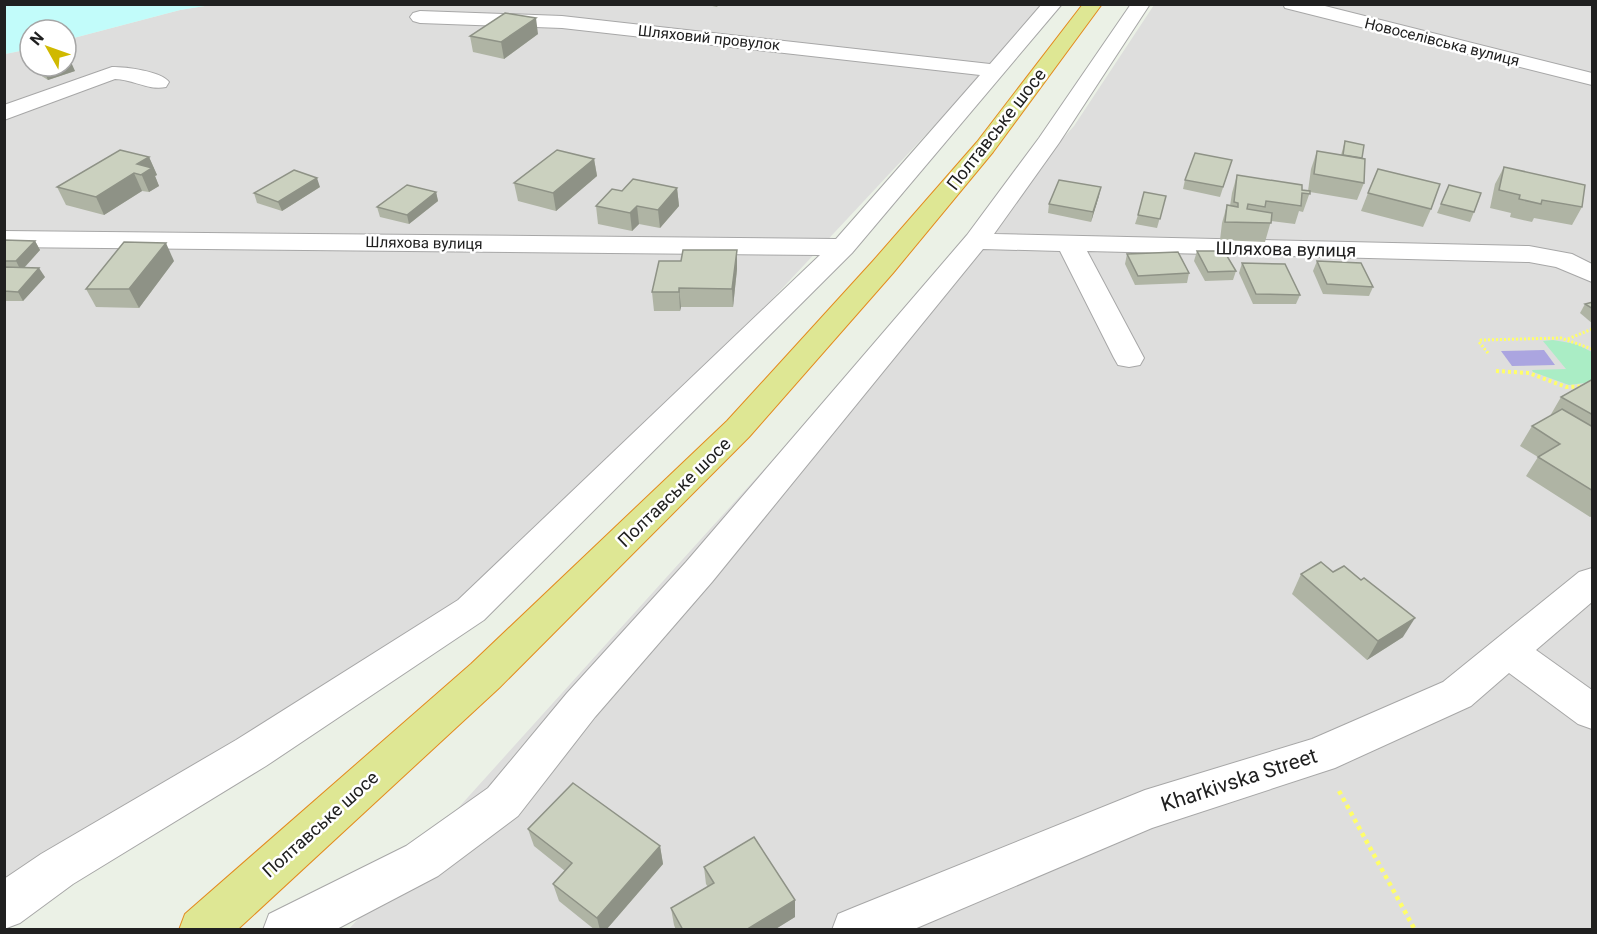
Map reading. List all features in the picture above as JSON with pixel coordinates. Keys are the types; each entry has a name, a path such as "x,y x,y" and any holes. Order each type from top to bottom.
{"highway":[{"name":"Полтавське шосе","path":"202,930 485,676 738,429 883,267 977,156 1093,4"}],"street":[{"path":"4,908 57,869 251,753 471,610 843,247 1053,4"},
{"path":"286,930 422,861 502,802 581,705 707,564 976,241 1047,143 1141,4"},
{"name":"Новоселівська вулиця","path":"1292,4 1593,79"},
{"name":"Шляховий провулок","path":"420,17 562,22 996,71"},
{"path":"4,113 112,73 127,73 158,82"},
{"name":"Шляхова вулиця","path":"4,239 843,247"},
{"name":"Шляхова вулиця","path":"976,241 1529,254 1563,260 1593,274"},
{"path":"1070,244 1129,358"},
{"name":"Kharkivska Street","path":"855,930 1145,810 1320,755 1457,694 1593,582"},
{"path":"1509,652 1593,712"}],"path":[{"path":"1567,339 1593,329"},
{"path":"1488,353 1479,342 1481,340 1551,337 1567,339 1593,349"},
{"path":"1496,371 1529,373 1566,387 1593,386"},
{"path":"1580,385 1593,392"},
{"path":"1320,755 1415,930"}],"shaded area":[{"path":"5,4 211,5 180,10 78,37 78,18 18,18 18,51 5,54"},
{"path":"211,5 1042,5 991,65 763,309 449,608 5,901 5,54 18,51 18,78 78,78 78,37 180,10"},
{"path":"1154,5 1592,5 1592,929 348,930 1074,126"},
{"path":"1544,350 1555,365 1512,366 1501,351"}],"green space":[{"path":"1553,340 1576,344 1592,352 1592,382 1569,385 1533,372 1532,370 1566,369 1543,341"}],"building":[{"path":"505,13 536,18 501,42 470,36"},
{"path":"1345,141 1364,145 1362,158 1343,155"},
{"path":"120,150 149,157 137,164 152,168 141,175 134,173 96,197 57,187"},
{"path":"557,150 594,159 553,193 514,183"},
{"path":"1317,151 1365,159 1364,183 1314,174"},
{"path":"1195,153 1232,160 1223,187 1185,180"},
{"path":"1504,167 1585,185 1582,207 1542,200 1541,204 1519,199 1520,195 1499,190"},
{"path":"1378,169 1440,184 1431,209 1368,193"},
{"path":"294,170 317,178 278,202 254,193"},
{"path":"1237,175 1302,185 1302,190 1310,191 1310,194 1302,193 1301,206 1266,201 1265,207 1248,204 1247,209 1272,213 1271,223 1225,222 1227,205 1238,207 1238,203 1234,202"},
{"path":"633,179 677,188 658,210 637,206 630,213 596,206 612,189 622,191"},
{"path":"1059,180 1101,187 1093,212 1049,204"},
{"path":"407,185 436,192 407,215 377,207"},
{"path":"1449,185 1481,193 1474,212 1441,204"},
{"path":"1144,192 1166,196 1160,219 1138,215"},
{"path":"4,240 35,241 16,261 4,261"},
{"path":"124,242 166,243 129,289 86,289"},
{"path":"683,250 737,250 732,289 679,288 679,292 652,292 659,261 681,261"},
{"path":"1197,251 1224,251 1236,271 1208,272"},
{"path":"1178,252 1189,273 1138,276 1127,254"},
{"path":"1317,261 1361,263 1373,287 1327,284"},
{"path":"1242,263 1285,264 1300,295 1256,294"},
{"path":"4,267 39,268 18,292 4,291"},
{"path":"1593,302 1593,309 1585,304"},
{"path":"1593,379 1593,415 1561,397"},
{"path":"1562,409 1593,427 1593,491 1538,457 1560,444 1532,426"},
{"path":"1321,562 1333,572 1344,566 1361,580 1364,578 1415,618 1378,641 1301,574"},
{"path":"573,783 660,846 597,918 553,884 572,863 528,829"},
{"path":"754,837 795,900 746,930 683,930 671,908 714,883 704,867"}]}
